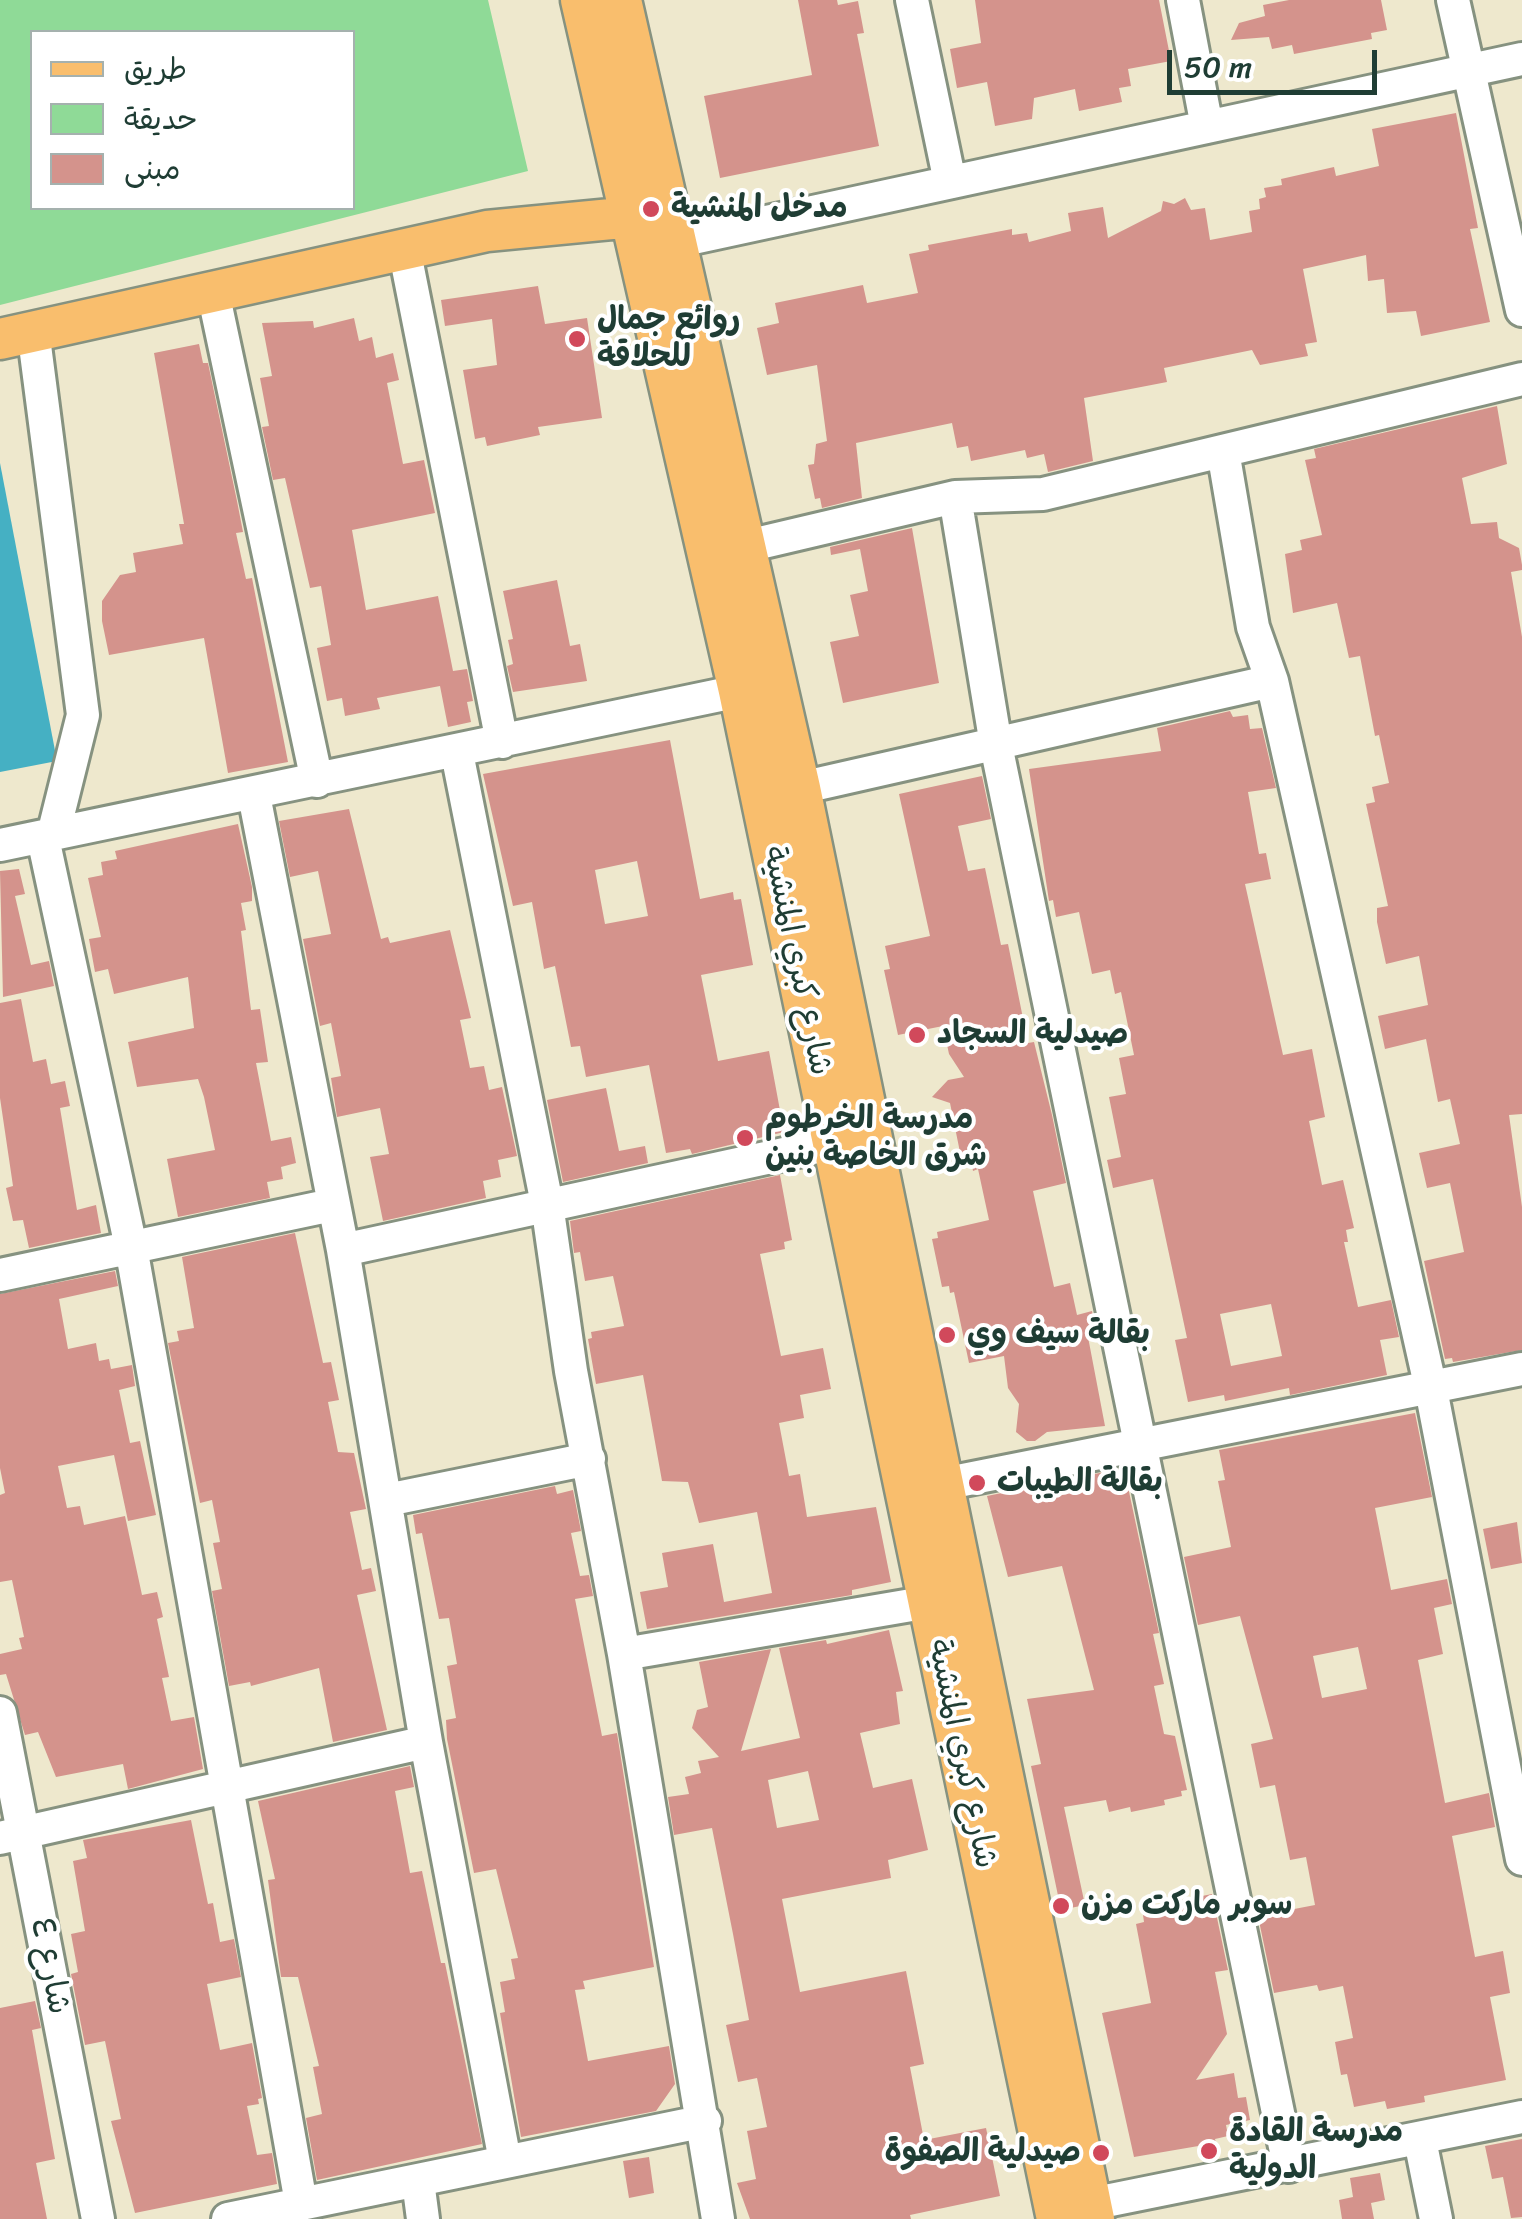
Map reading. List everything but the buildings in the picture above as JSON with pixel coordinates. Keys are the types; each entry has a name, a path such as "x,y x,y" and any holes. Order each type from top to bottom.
{"main road":[{"name":"شارع كبري المنشية","path":"581,0 739,692 929,1602 1081,2214"},
{"name":"شارع كبري المنشية","path":"622,0 800,788 943,1484 1081,2214"},
{"path":"16,335 488,231 633,234 675,226"}],"street":[{"path":"912,0 950,182"},
{"path":"1184,0 1207,126"},
{"path":"1453,0 1522,310"},
{"path":"675,226 950,182 1522,59"},
{"path":"404,248 502,742"},
{"path":"213,292 317,781"},
{"path":"16,335 83,715 48,837 131,1247 302,2203"},
{"path":"747,546 954,497 1043,494 1522,379"},
{"path":"1223,452 1253,627 1272,681 1431,1389 1522,1859"},
{"path":"954,497 996,745 1289,2166"},
{"path":"800,788 1272,681"},
{"path":"0,845 457,754 739,692"},
{"path":"457,754 547,1204 705,2121 718,2219"},
{"path":"254,795 343,1250 426,1742 505,2161"},
{"path":"343,1250 835,1143"},
{"path":"0,1275 332,1205"},
{"path":"943,1484 1522,1369"},
{"path":"387,1500 589,1459"},
{"path":"624,1654 929,1602"},
{"name":"شارع ٤","path":"0,1713 11,1836 98,2219"},
{"path":"11,1836 426,1742"},
{"path":"1081,2214 1522,2118"},
{"path":"228,2219 705,2121"},
{"path":"1420,2140 1436,2219"},
{"path":"418,2180 423,2219"}],"green space":[{"path":"0,0 488,0 528,171 0,305"}],"water":[{"path":"0,463 57,761 0,772"}],"place":[{"name":"مدخل المنشية","path":"651,209"},
{"name":"روائع جمال للحلاقة","path":"577,339"},
{"name":"صيدلية السجاد","path":"917,1035"},
{"name":"مدرسة الخرطوم شرق الخاصة بنين","path":"745,1138"},
{"name":"بقالة سيف وي","path":"947,1335"},
{"name":"بقالة الطيبات","path":"977,1483"},
{"name":"سوبر ماركت مزن","path":"1061,1906"},
{"name":"مدرسة القادة الدولية","path":"1209,2151"},
{"name":"صيدلية الصفوة","path":"1101,2153"}]}
